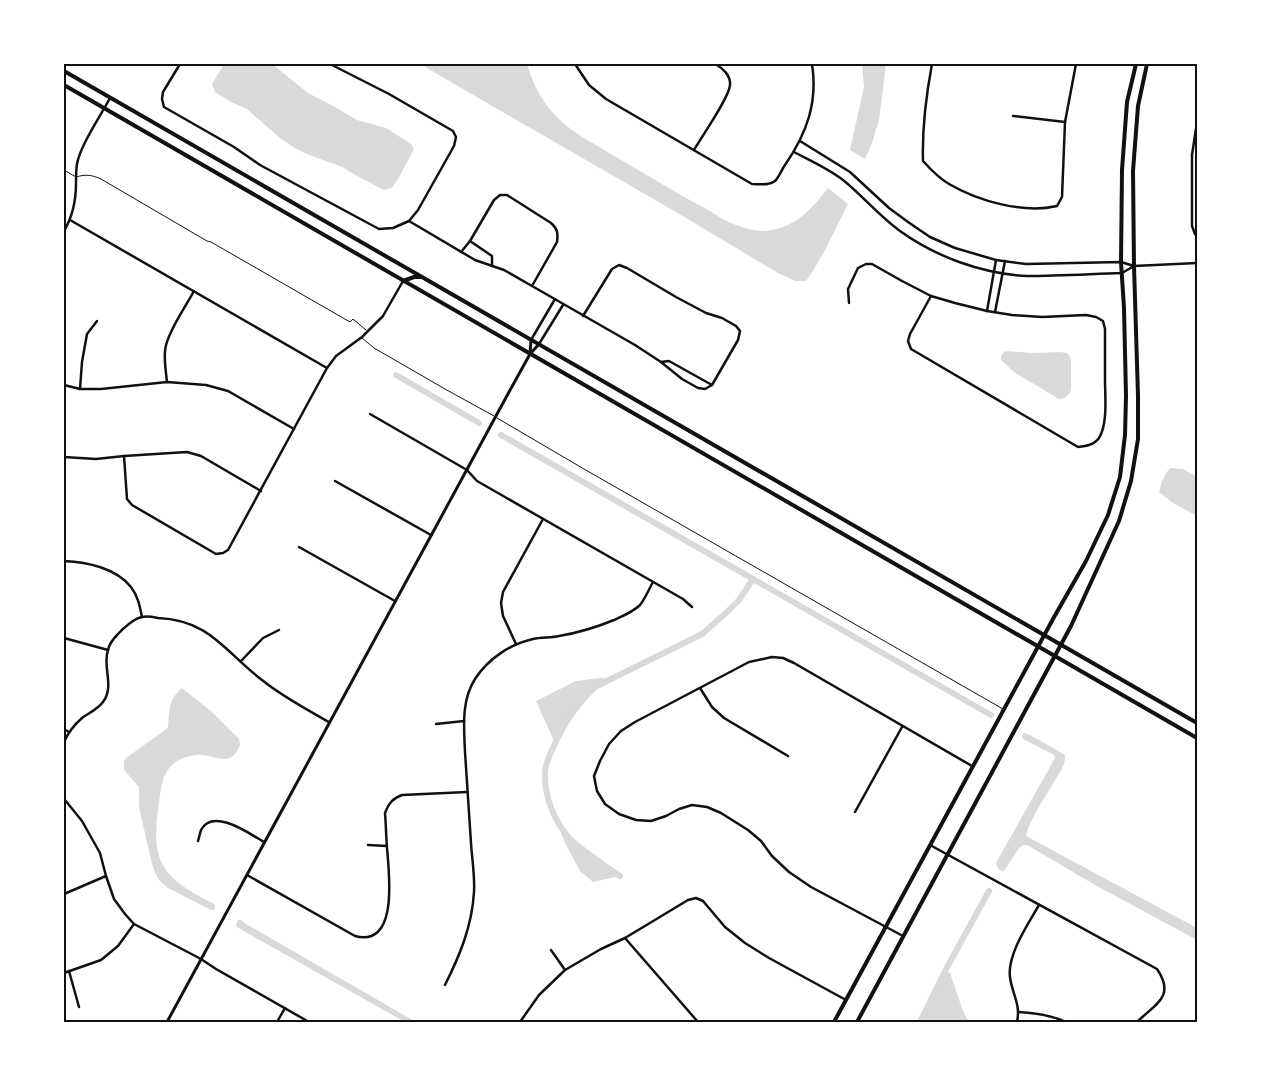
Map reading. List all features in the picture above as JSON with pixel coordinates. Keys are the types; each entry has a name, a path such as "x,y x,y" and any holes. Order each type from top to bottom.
{"main road":[{"path":"834,1022 1086,561 1108,515 1115,493 1120,477 1125,436 1126,396 1121,262 1122,170 1127,102 1136,64"},
{"path":"857,1022 1061,644 1119,521 1131,481 1138,439 1133,170 1138,106 1148,64"},
{"path":"64,71 1197,723"},
{"path":"64,85 1197,738"},
{"path":"403,280 414,277 423,278"},
{"path":"1115,493 1126,497"}],"street":[{"path":"180,64 164,92 162,99 164,107 234,147 260,165 379,229 393,228 409,221 418,210 450,154 456,137 454,131 389,94 330,64"},
{"path":"575,64 589,85 606,99 752,184 765,185 774,181 794,152 808,124 814,99 812,64"},
{"path":"694,150 728,94 729,78 721,67 715,64"},
{"path":"932,64 924,117 923,161 950,184 971,194 997,203 1023,208 1046,209 1057,206 1062,197 1065,122 1076,64"},
{"path":"64,231 73,209 77,163 84,146 111,98"},
{"path":"1013,116 1065,122"},
{"path":"1197,122 1192,155 1192,226 1197,236"},
{"path":"800,141 850,172 889,208 930,237 955,248 996,260 1026,264 1121,262 1134,266 1197,264"},
{"path":"794,152 843,180 901,232 950,258 994,272 1026,276 1122,273 1134,266"},
{"path":"1192,155 1197,155"},
{"path":"460,252 470,241 494,200 500,195 508,195 552,223 556,227 558,234 557,242 532,286"},
{"path":"70,220 327,368"},
{"path":"409,221 460,252 504,270 583,316 635,345 682,379 698,388 705,389 712,384 738,340 740,331 736,326 722,318 706,313 627,268 619,266 612,269 583,316"},
{"path":"470,241 492,256 492,266"},
{"path":"987,311 996,260"},
{"path":"995,312 1005,261"},
{"path":"849,303 848,289 858,268 866,264 872,264 931,296 987,311 1042,317 1096,316 1103,321 1105,329 1105,413 1103,427 1098,439 1092,444 1078,447 911,349 908,341 910,334 931,296"},
{"path":"124,456 127,499 132,505 216,554 228,550 327,368 336,356 362,337 383,316 403,280"},
{"path":"167,382 165,349 168,338 194,291"},
{"path":"530,354 531,340 555,299"},
{"path":"167,1022 495,416 530,354 539,344 563,304"},
{"path":"80,389 87,334 97,321"},
{"path":"1197,334 1197,421"},
{"path":"661,362 669,361 712,384"},
{"path":"64,385 80,389 101,389 167,382 206,385 228,391 294,429"},
{"path":"370,414 467,470 478,481 682,599 692,607"},
{"path":"64,457 96,459 187,452 200,456 261,491"},
{"path":"335,481 431,535"},
{"path":"516,644 503,616 501,603 503,592 543,519"},
{"path":"299,547 395,601"},
{"path":"64,561 100,567 118,576 132,588 142,617"},
{"path":"445,984 465,940 471,918 474,890 464,721 465,703 475,680 486,665 500,653 516,644 582,630 609,622 631,612 640,604 653,582"},
{"path":"64,742 68,732 103,702 108,692 108,650 118,633 129,623 142,617 171,618 199,628 216,639 261,680 291,701 330,722"},
{"path":"241,661 263,638 279,630"},
{"path":"64,638 108,650"},
{"path":"903,936 811,887 789,872 772,856 761,841 748,830 707,806 692,806 679,809 651,821 636,820 619,814 605,804 596,792 594,776 600,761 609,744 621,731 635,722 749,662 772,657 783,658 794,663 973,766"},
{"path":"700,688 712,707 724,718 788,756"},
{"path":"436,724 464,721"},
{"path":"855,812 902,726"},
{"path":"64,729 68,732"},
{"path":"247,875 355,936 364,939 375,936 383,925 388,908 390,880 386,813 388,805 393,799 402,795 467,792"},
{"path":"64,799 82,821 100,852 114,899 134,924 201,959 309,1022"},
{"path":"198,841 202,828 216,820 227,822 264,842"},
{"path":"368,845 387,846"},
{"path":"930,845 1157,969 1163,977 1165,988 1162,999 1137,1022"},
{"path":"64,894 106,876"},
{"path":"520,1022 539,995 565,970 688,900 696,898 703,901 725,927 745,943 846,1000"},
{"path":"1017,1022 1019,1012 1010,977 1010,965 1013,954 1039,905"},
{"path":"64,972 101,960 118,946 134,924"},
{"path":"624,938 698,1022"},
{"path":"551,950 565,970"},
{"path":"69,971 79,1007"},
{"path":"277,1022 285,1008"},
{"path":"1019,1012 1048,1016 1066,1022"}],"lane":[{"path":"64,170 76,177 84,175 101,179 350,322 354,319 367,332"},
{"path":"362,337 374,348 1004,710"}],"shaded area":[{"path":"224,64 272,64 308,93 357,120 386,128 411,144 414,149 392,188 384,190 342,167 293,147 247,109 215,92 212,84"},
{"path":"420,64 527,64 543,101 569,128 725,220 743,227 764,231 784,227 808,211 828,188 848,204 823,253 806,281 795,281 778,273"},
{"path":"862,64 886,64 879,120 865,159 850,150 864,87"},
{"path":"1005,351 1067,353 1071,360 1071,390 1069,394 1059,399 1014,372 1001,360 1001,356"},
{"path":"1170,468 1183,469 1197,477 1197,516 1173,503 1159,492 1163,479"},
{"path":"600,678 610,679 596,686 583,697 562,728 555,743 536,701 576,681"},
{"path":"182,688 212,712 239,739 240,745 237,752 229,758 220,759 198,755 176,762 166,772 160,792 156,840 158,854 163,866 182,885 214,904 214,910 168,888 156,875 139,807 139,787 124,770 126,758 168,728 169,711 172,702"},
{"path":"1024,733 1065,755 1065,762 1034,815 1026,836 1197,928 1197,940 1095,885 1027,845 1020,847 1004,871 997,867 996,863 1055,758 1054,755 1023,739"},
{"path":"556,819 570,839 620,876 593,882 580,871 565,843"},
{"path":"238,920 416,1022 405,1022 256,938 237,927"},
{"path":"945,971 950,973 968,1022 920,1022"}],"waterway":[{"path":"396,375 479,423"},
{"path":"501,435 991,715"},
{"path":"620,876 588,854 564,832 548,799 545,781 547,761 570,716 595,687 702,634 739,600 753,579"},
{"path":"920,1022 945,971 989,891"}]}
